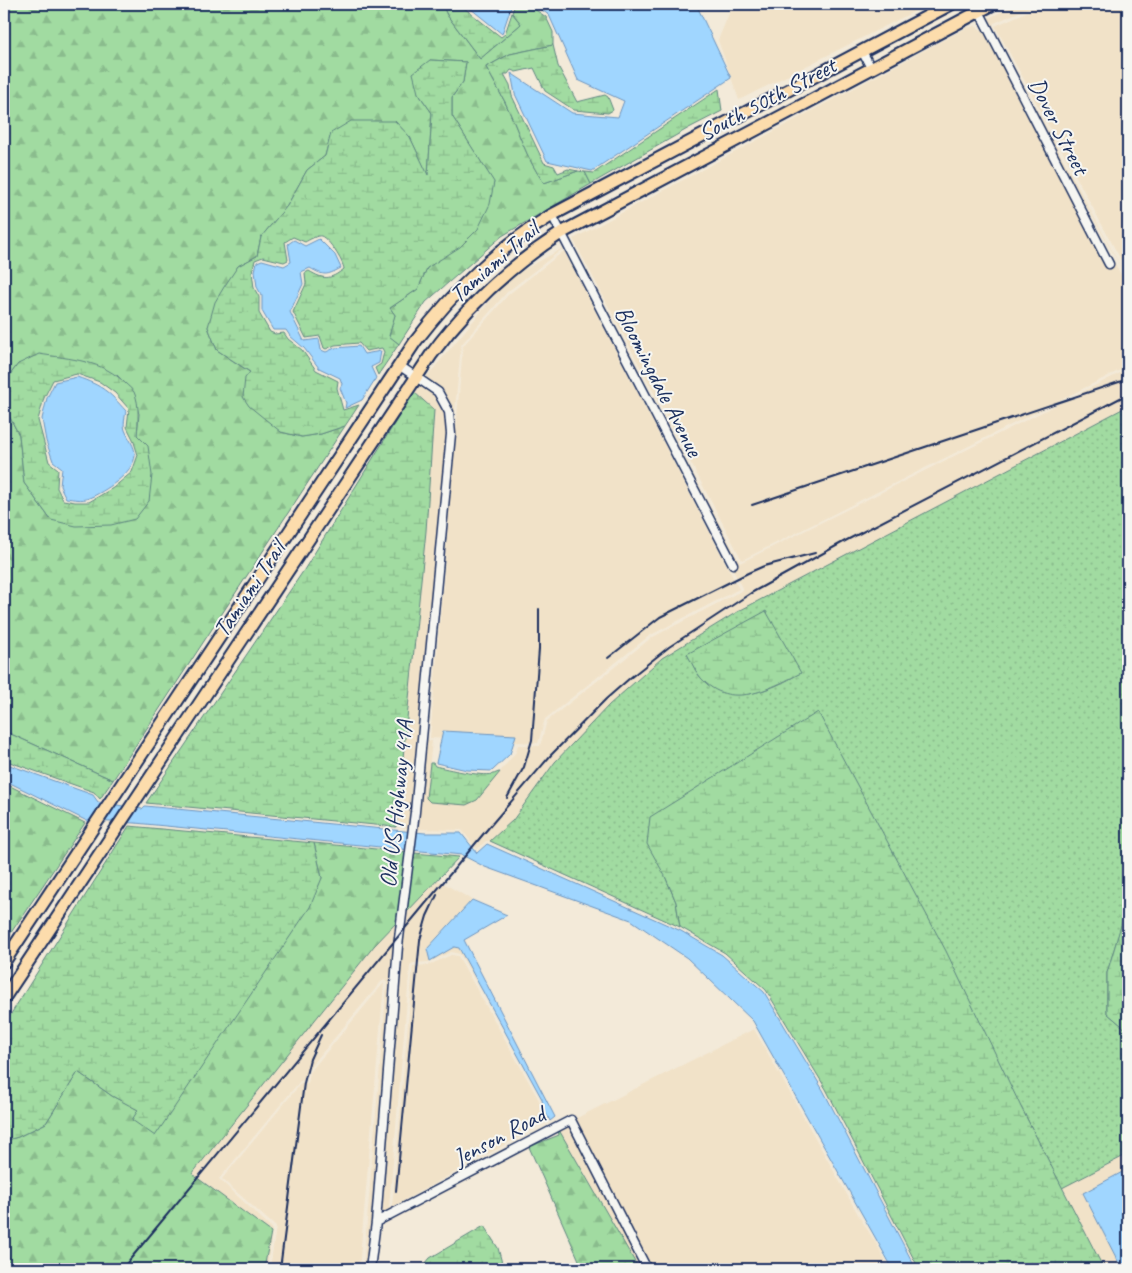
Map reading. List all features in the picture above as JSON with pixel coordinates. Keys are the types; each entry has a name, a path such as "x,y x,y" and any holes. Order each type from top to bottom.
{"main road":[{"name":"South 50th Street","path":"552,216 951,4"},
{"name":"South 50th Street","path":"561,233 871,68 978,8 993,4"},
{"name":"Tamiami Trail","path":"4,962 431,322 487,262 529,230 552,216"},
{"name":"Tamiami Trail","path":"4,998 416,377 446,335 479,297 519,262 561,233"}],"street":[{"name":"Dover Street","path":"978,8 1109,264"},
{"path":"862,51 871,68"},
{"name":"Bloomingdale Avenue","path":"552,216 733,564"},
{"name":"Old US Highway 41A","path":"370,1269 376,1222 398,946 413,828 451,434 449,412 438,392 400,366"},
{"name":"Jenson Road","path":"376,1222 571,1120 648,1269"}],"shaded area":[{"path":"733,4 929,4 739,100 718,40"},
{"path":"1017,4 1037,4 994,23 992,27 1128,280 1049,139 987,19"},
{"path":"1044,4 1128,4 1128,273 995,26"},
{"path":"975,26 985,32 1128,287 1128,366 742,560 573,239 966,28"},
{"path":"565,247 507,292 461,345 454,421 453,411 442,390 425,379 509,278"},
{"path":"564,251 739,589 649,636 545,719 538,743 430,738 463,346 509,294"},
{"path":"602,303 740,563 1128,369 1128,406 737,612 662,658 609,705 555,762 513,820 490,841 486,841 477,849 462,830 417,829 435,640 427,738 432,741 426,798 477,800 516,752 518,745 540,746 547,721 651,638 743,590 732,568 737,565"},
{"path":"420,384 435,395 445,413 447,434 409,828 396,827 426,531 434,411 414,392"},
{"path":"438,880 472,900 427,949 430,961 454,947 459,948 484,996 460,954 451,952 429,962 413,963 410,965 389,1207 391,1210 380,1216 406,913"},
{"path":"397,922 372,1220 366,1269 363,1269 387,983 385,980 381,982 308,1070 305,1080 300,1081 219,1179 272,1228 267,1269 264,1269 271,1232 192,1174 374,946"},
{"path":"451,955 458,956 539,1100 542,1118 535,1128 392,1207 413,966 429,965"},
{"path":"384,983 359,1269 270,1269 276,1227 222,1179 302,1082 308,1084 310,1072"},
{"path":"754,1029 889,1269 652,1269 575,1119"},
{"path":"569,1125 643,1269 639,1269 559,1130"},
{"path":"1128,1154 1128,1169 1084,1193 1122,1269 1104,1269 1062,1188"}],"green space":[{"path":"4,4 442,4 447,15 480,59 521,24 512,13 515,4 527,4 546,17 553,32 553,45 510,54 486,67 505,102 532,164 544,183 578,171 585,172 591,184 502,236 426,302 399,344 388,336 395,315 390,308 418,289 427,268 439,259 494,183 452,116 452,97 463,82 466,62 430,60 418,93 432,113 428,176 410,137 331,133 325,156 307,170 287,206 261,237 257,256 238,266 208,327 217,350 251,373 281,432 301,437 321,434 345,426 113,780 4,731 4,385 5,408 19,435 24,483 51,520 149,501 137,435 139,414 133,392 117,375 18,364 4,383"},
{"path":"442,4 459,4 501,37 505,34 512,13 521,24 480,59 447,15"},
{"path":"553,45 558,66 577,102 605,95 608,97 613,110 608,113 574,110 545,91 534,68 516,72 511,70 508,74 504,74 510,85 512,96 544,163 554,166 558,173 568,169 578,171 544,183 532,164 505,102 486,67 510,54"},
{"path":"430,60 466,62 463,82 452,97 452,116 494,182 490,204 478,229 460,247 427,268 418,289 390,308 395,315 389,336 399,344 378,375 375,368 381,364 384,352 382,348 366,351 359,343 335,345 326,349 320,336 306,338 293,312 306,284 305,273 309,271 327,278 344,269 328,241 321,236 305,242 293,237 285,242 288,260 284,262 263,257 255,260 252,272 254,288 259,297 259,313 270,332 275,334 284,333 288,339 302,350 316,370 338,381 337,388 343,410 359,405 345,426 321,434 302,437 281,432 249,406 243,397 245,378 250,372 217,350 208,327 215,302 238,266 257,256 261,237 287,206 307,170 325,156 331,133 351,121 395,121 410,137 428,175 432,113 418,93 413,73"},
{"path":"719,89 722,111 591,184 585,172 594,173"},
{"path":"39,354 74,359 97,365 107,370 117,376 133,391 138,408 137,435 148,446 152,475 149,501 135,519 111,525 76,526 51,520 24,483 19,435 5,408 4,383 18,364","holes":["77,374 100,382 115,393 129,409 127,427 138,455 132,472 113,488 89,502 63,500 57,488 58,469 49,462 38,420 44,398 53,380"]},
{"path":"414,392 434,410 426,531 396,827 146,803 304,570"},
{"path":"1128,406 1128,910 1125,913 1107,973 1107,1013 1128,1031 1128,1154 1062,1188 1021,1107 665,876 676,902 680,927 490,841 513,820 555,762 609,705 662,658 737,612","holes":["687,654 800,673 776,686 750,694 724,692 712,687 701,678"]},
{"path":"766,611 801,673 776,685 750,694 724,693 712,688 701,678 687,654"},
{"path":"818,712 946,951 1021,1107 1104,1269 919,1269 826,1089 766,990 725,953 680,927 676,902 665,876 647,844 650,817"},
{"path":"4,731 113,780 100,799 94,792 4,760"},
{"path":"430,763 433,763 435,766 473,774 488,775 500,772 477,800 466,805 430,802 426,798"},
{"path":"4,783 85,823 4,943"},
{"path":"129,826 314,843 322,878 310,907 155,1136 132,1120 138,1110 112,1096 78,1072 46,1123 18,1137 4,1141 4,1025"},
{"path":"314,843 407,852 397,922 374,946 192,1174 271,1232 264,1269 4,1269 4,1141 18,1137 46,1123 78,1072 112,1096 139,1110 322,878"},
{"path":"414,853 459,857 406,913 414,857"},
{"path":"1128,910 1128,1031 1107,1013 1107,973 1125,912"},
{"path":"558,1130 639,1269 578,1269 582,1267 529,1147 559,1135"},
{"path":"484,1226 498,1248 502,1269 421,1269 430,1258"}],"water":[{"path":"465,4 512,4 502,34"},
{"path":"533,4 696,4 731,78 592,171 547,161 515,94 511,73 572,113 618,117 624,101 578,80 549,15"},
{"path":"319,239 335,255 341,268 332,273 325,274 310,268 301,272 303,284 290,312 304,341 319,339 321,350 326,352 335,348 359,346 364,354 381,351 379,363 371,367 376,378 362,400 345,408 346,403 340,388 342,384 340,378 319,368 304,348 286,330 273,330 262,311 262,296 257,287 255,271 257,262 262,260 284,266 291,262 288,244 294,240 305,246"},
{"path":"77,377 93,383 104,390 126,411 124,428 135,452 133,462 124,475 110,487 80,500 66,498 60,486 62,468 53,461 46,441 42,419 47,398 55,382"},
{"path":"443,731 516,735 510,754 492,771 467,770 436,763"},
{"path":"4,763 93,795 98,802 142,809 145,806 425,833 461,833 477,853 487,844 681,931 722,955 764,992 823,1090 916,1269 893,1269 753,1021 687,958 631,920 485,867 462,855 135,823 87,821 4,780"},
{"path":"472,900 507,915 464,940 555,1117 550,1121 543,1108 542,1099 459,948 454,947 430,961 427,949"},
{"path":"1128,1169 1128,1269 1122,1269 1083,1193"}],"railway":[{"path":"752,505 1128,379"},
{"path":"122,1269 551,755 606,699 630,678 669,647 751,593 847,540 1128,394"},
{"path":"608,658 660,617 764,566 815,553"},
{"path":"507,798 524,767 532,740 539,649 539,609"},
{"path":"396,1191 420,940 427,916 437,895"},
{"path":"280,1269 304,1083 310,1059 321,1035"}]}
